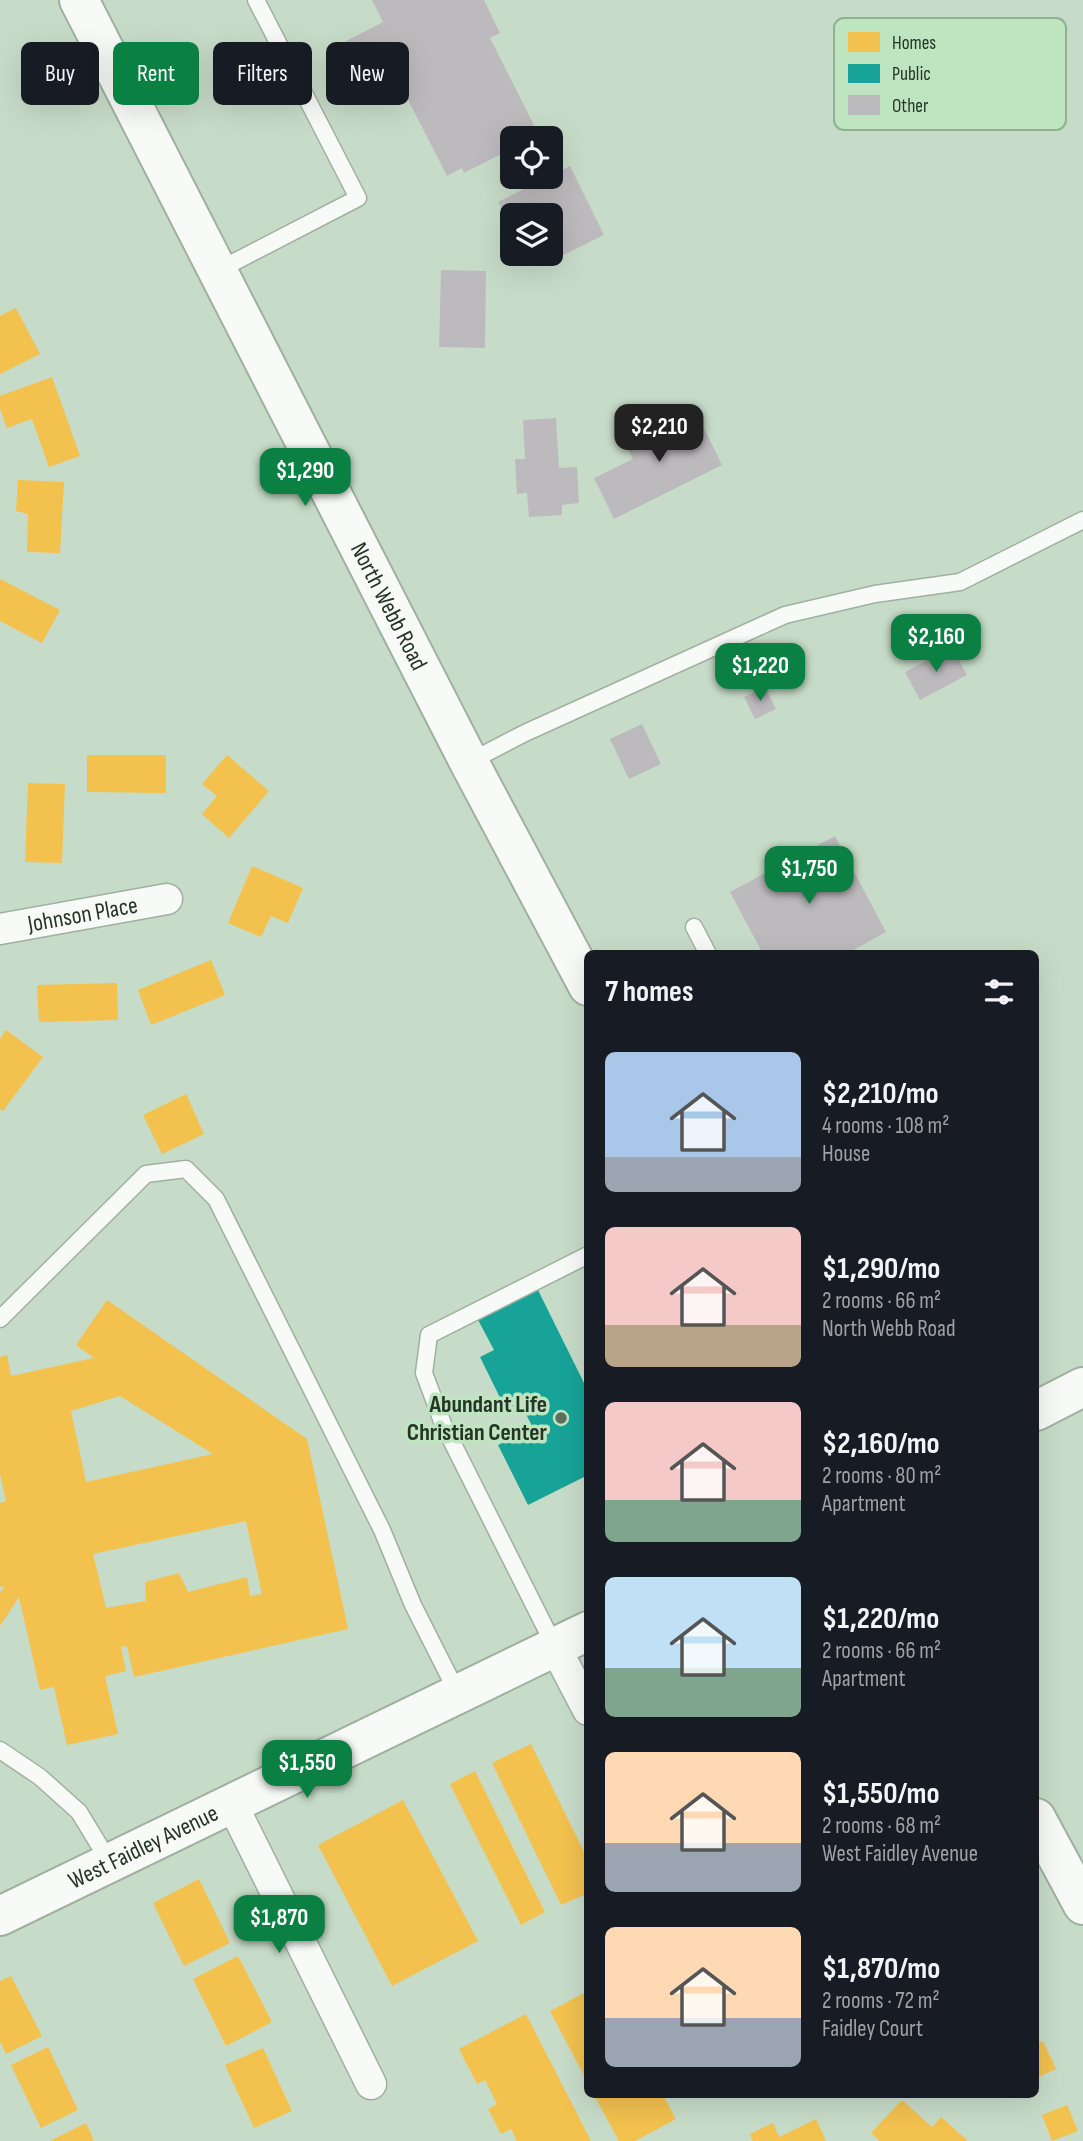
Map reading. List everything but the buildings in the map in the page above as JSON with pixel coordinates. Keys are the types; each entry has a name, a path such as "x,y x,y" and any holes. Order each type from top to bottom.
{"main road":[{"name":"North Webb Road","path":"79,0 469,762 584,978"},
{"path":"1039,1409 1083,1387"},
{"name":"West Faidley Avenue","path":"0,1916 572,1639"},
{"path":"1039,1822 1074,1864 1083,1905"}],"street":[{"name":"Johnson Place","path":"0,929 167,898"},
{"path":"572,1639 584,1692"},
{"path":"232,1804 371,2084"}],"lane":[{"path":"218,271 358,198 256,0"},
{"path":"469,762 525,733 785,615 874,594 960,582 1083,520"},
{"path":"694,927 706,950"},
{"path":"0,1319 146,1174 186,1169 216,1199 382,1530 413,1605 458,1694"},
{"path":"572,1639 443,1424 424,1373 429,1335 584,1257"},
{"path":"0,1750 40,1777 79,1812 110,1863"}],"place":[{"name":"Abundant Life Christian Center","path":"561,1418"}]}
